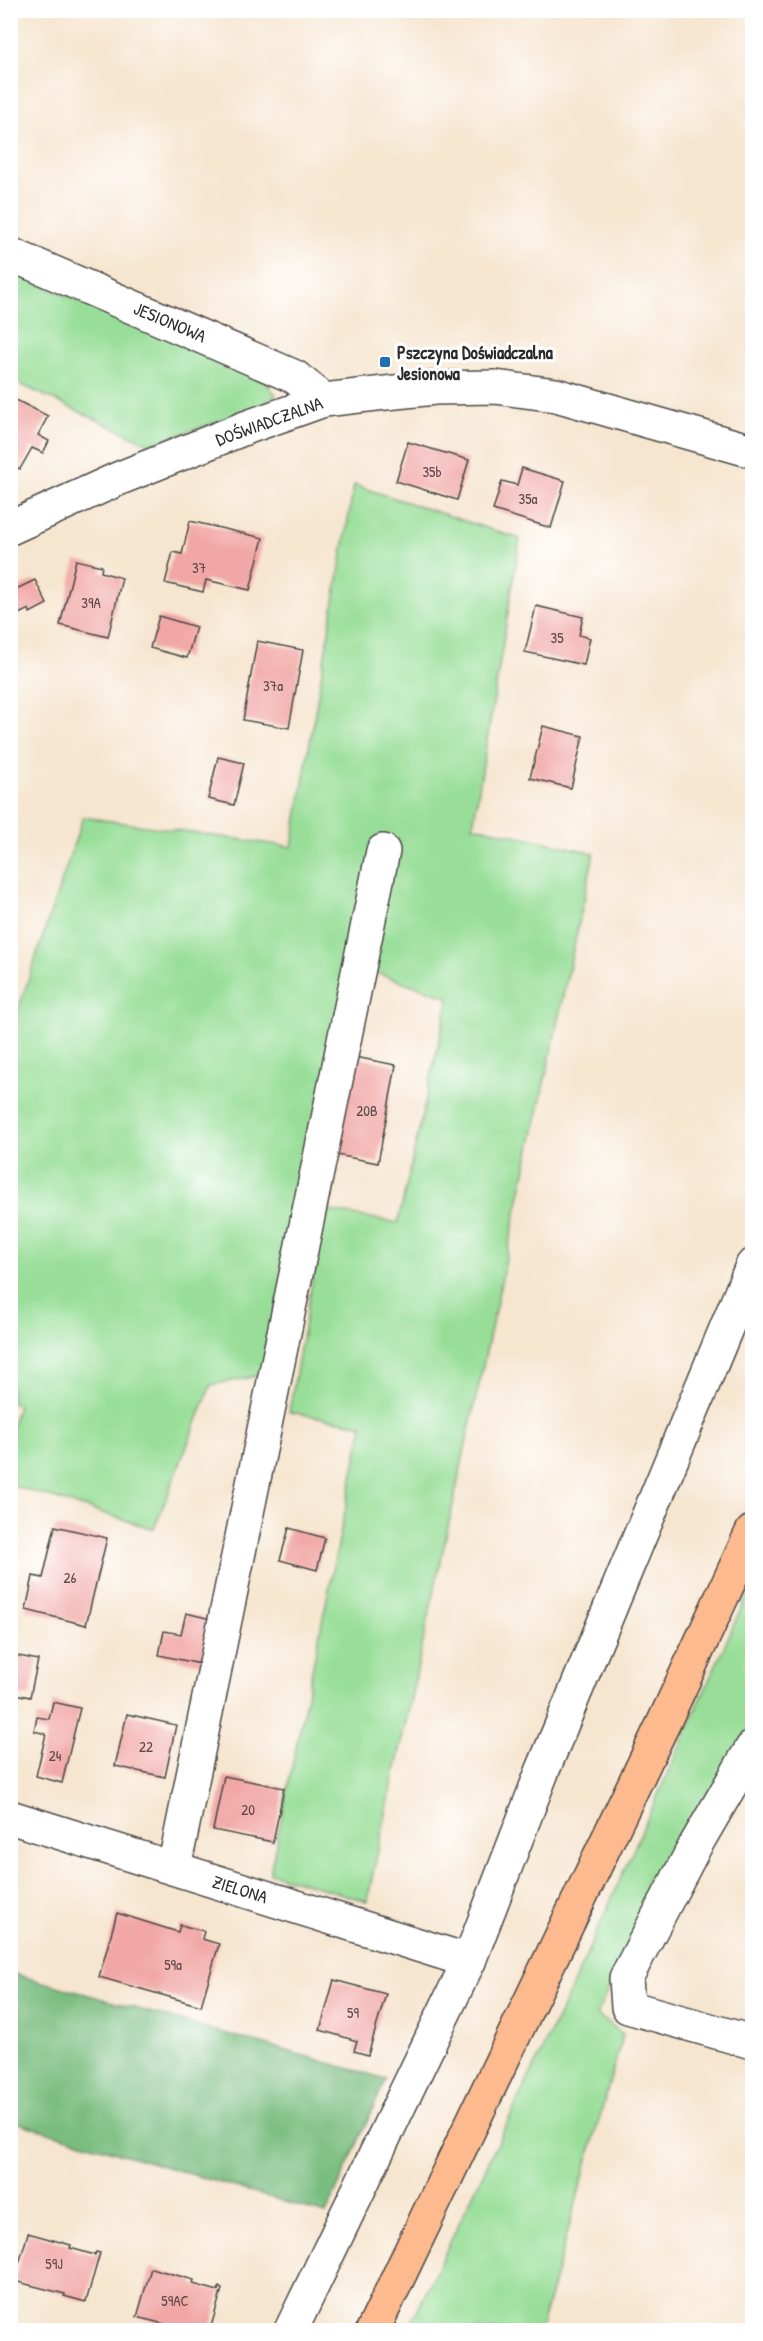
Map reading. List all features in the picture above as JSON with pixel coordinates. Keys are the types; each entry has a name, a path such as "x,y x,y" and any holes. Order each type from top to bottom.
{"main road":[{"path":"373,2331 753,1532"}],"street":[{"name":"JESIONOWA","path":"10,254 295,377 324,400"},
{"name":"DOŚWIADCZALNA","path":"10,528 120,478 245,428 324,400 435,388 495,387 556,395 753,451"},
{"path":"174,1868 383,851"},
{"path":"291,2331 469,1961 542,1772 753,1266"},
{"path":"753,1748 690,1855 626,1978 628,2007 753,2042"},
{"name":"ZIELONA","path":"10,1817 469,1961"}],"green space":[{"path":"11,273 259,373 276,395 252,411 149,444 11,380"},
{"path":"354,485 520,539 473,826 594,853 367,1901 270,1873 363,1425 289,1412 325,1210 398,1223 449,997 373,972 262,1375 211,1385 154,1529 11,1485 11,1429 18,1405 11,1403 11,1031 83,817 292,847"},
{"path":"752,1584 752,1721 635,1927 597,2015 623,2034 540,2330 408,2330 568,1996"},
{"path":"11,1973 386,2079 326,2214 11,2121"}],"building":[{"path":"10,397 48,416 38,435 49,441 43,453 32,448 20,469 10,464"},
{"path":"408,442 469,460 457,500 396,481"},
{"path":"522,468 565,481 551,528 493,510 502,481 517,485"},
{"path":"190,521 263,538 250,590 206,580 203,592 165,583 173,552 182,554"},
{"path":"76,560 102,566 101,572 122,578 108,637 60,625"},
{"path":"35,580 47,604 30,613 29,609 10,618 10,592"},
{"path":"536,606 583,617 579,635 590,638 584,665 525,652"},
{"path":"159,616 196,627 187,658 150,648"},
{"path":"257,641 303,650 289,728 243,720"},
{"path":"543,726 583,736 571,788 530,778"},
{"path":"218,757 244,763 234,805 208,799"},
{"path":"355,1057 396,1065 378,1163 337,1155"},
{"path":"55,1526 107,1538 86,1625 26,1610 33,1576 43,1578"},
{"path":"289,1528 325,1538 317,1570 280,1560"},
{"path":"186,1613 215,1620 205,1665 159,1655 164,1631 181,1634"},
{"path":"10,1654 38,1660 30,1697 10,1693"},
{"path":"53,1702 80,1708 62,1783 36,1776 46,1734 34,1731 37,1717 49,1719"},
{"path":"127,1714 176,1725 165,1777 115,1766"},
{"path":"224,1776 284,1788 273,1842 213,1830"},
{"path":"117,1913 178,1932 180,1925 204,1931 202,1939 219,1944 201,2006 99,1977"},
{"path":"334,1980 386,1994 368,2055 354,2051 357,2041 320,2030"},
{"path":"28,2233 71,2245 70,2248 95,2255 96,2252 100,2253 86,2302 64,2296 65,2294 14,2281"},
{"path":"151,2268 194,2280 193,2284 218,2291 219,2287 222,2289 210,2330 187,2330 137,2317"}],"place":[{"name":"Pszczyna Doświadczalna Jesionowa","path":"385,362"}]}
